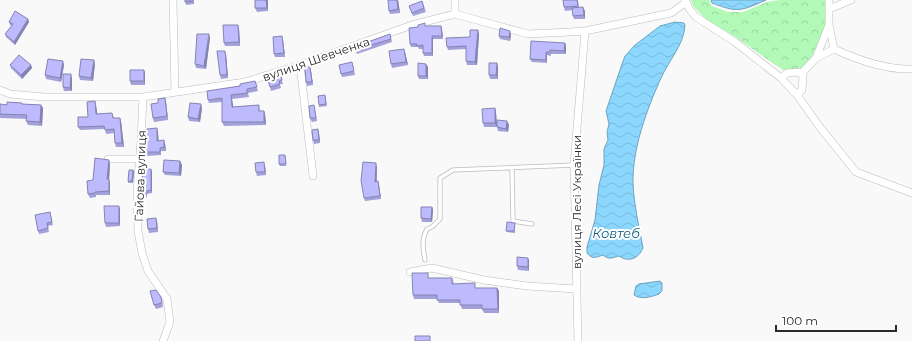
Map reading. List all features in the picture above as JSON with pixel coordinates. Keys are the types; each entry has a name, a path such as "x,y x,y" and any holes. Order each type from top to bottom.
{"street":[{"path":"173,0 175,92"},
{"path":"455,0 455,14"},
{"path":"829,0 829,25 834,49"},
{"path":"829,9 850,0"},
{"path":"685,1 696,17 735,42 782,78 797,95 819,126 856,172 912,193"},
{"name":"вулиця Шевченка","path":"0,90 10,94 44,97 143,97 245,82 300,65 412,25 455,14 528,34 585,31 671,13 685,1"},
{"path":"816,58 829,25"},
{"name":"вулиця Лесі Українки","path":"578,341 574,165 585,31"},
{"path":"801,74 816,58 834,49 856,58 898,70 912,69"},
{"path":"300,65 313,176"},
{"path":"782,78 787,73 798,72 801,74"},
{"path":"797,95 802,90 803,76 801,74"},
{"name":"Гайова вулиця","path":"143,97 137,192 138,231 142,252 148,271 167,299 170,322 163,341"},
{"path":"108,159 140,158"},
{"path":"410,272 432,268 484,280 527,286 576,289"}],"lane":[{"path":"424,260 422,243 423,236 427,229 432,227 440,219 440,178 453,170 574,165"},
{"path":"512,168 513,221 532,224"}],"green space":[{"path":"691,0 709,0 712,6 728,12 743,12 767,2 779,0 827,0 828,20 811,59 801,70 785,71 706,19 693,6"}],"water":[{"path":"711,0 766,0 751,7 734,9 712,3"},
{"name":"Ковтеб","path":"675,22 684,23 684,32 679,46 664,71 641,130 633,171 637,216 643,248 636,257 630,259 619,256 609,258 603,255 591,257 587,253 587,247 595,220 599,185 604,165 604,149 608,140 607,132 609,124 606,111 621,67 625,56 635,45 660,26"},
{"path":"660,281 662,283 662,291 659,294 643,298 634,295 636,286 639,284"}],"building":[{"path":"185,0 193,0 193,1 185,2"},
{"path":"255,0 266,0 267,8 255,8"},
{"path":"388,0 397,0 398,9 389,11"},
{"path":"563,0 577,0 578,6 564,7"},
{"path":"422,1 424,8 412,13 409,6"},
{"path":"583,7 584,15 573,16 572,8"},
{"path":"15,11 28,19 14,42 5,34 13,24 9,22"},
{"path":"425,23 425,26 441,26 442,36 432,36 432,53 423,53 423,45 417,46 417,44 410,44 409,28 418,27 418,25"},
{"path":"223,25 238,25 239,42 224,43"},
{"path":"500,28 510,31 509,37 499,36"},
{"path":"470,30 478,30 475,62 466,61 466,46 447,47 446,38 470,37"},
{"path":"197,34 209,34 204,66 195,64"},
{"path":"390,34 391,39 355,50 354,47"},
{"path":"282,36 284,53 274,54 273,37"},
{"path":"531,41 565,43 564,51 550,50 550,52 546,52 546,60 530,59"},
{"path":"404,49 406,62 391,64 389,51"},
{"path":"217,51 225,51 227,75 220,75"},
{"path":"19,55 31,65 21,75 10,65"},
{"path":"48,59 63,61 60,78 45,75"},
{"path":"81,59 94,60 91,78 79,76"},
{"path":"352,62 354,71 341,74 339,65"},
{"path":"418,63 426,64 426,76 418,76"},
{"path":"489,63 497,63 496,75 489,75"},
{"path":"310,67 312,82 306,82 305,68"},
{"path":"130,70 144,70 144,81 130,81"},
{"path":"280,73 282,80 279,81 280,84 270,87 267,77"},
{"path":"63,74 71,74 70,88 63,87"},
{"path":"255,81 257,87 247,89 247,93 231,95 232,107 259,105 259,111 264,111 264,122 222,122 222,98 208,100 207,91 240,86 240,84"},
{"path":"325,95 326,104 319,105 318,96"},
{"path":"165,98 167,116 153,118 151,104 158,103 158,99"},
{"path":"95,101 96,114 112,113 113,118 120,118 122,143 115,143 114,129 105,130 104,126 78,127 78,117 88,117 87,102"},
{"path":"7,102 41,105 40,122 26,121 27,115 0,114 0,104 7,105"},
{"path":"190,103 201,104 198,119 188,117"},
{"path":"314,105 316,118 310,118 309,106"},
{"path":"495,108 495,123 483,123 482,109"},
{"path":"497,120 507,121 506,129 497,127"},
{"path":"157,128 157,141 164,140 164,147 160,148 160,152 145,152 147,129"},
{"path":"318,129 319,140 313,140 312,130"},
{"path":"279,155 285,155 286,164 279,164"},
{"path":"95,158 109,160 107,179 109,179 109,191 88,194 87,181 93,180"},
{"path":"164,160 180,161 179,173 163,172"},
{"path":"264,162 265,172 256,172 255,163"},
{"path":"363,162 376,163 375,182 378,181 380,196 364,198 361,181"},
{"path":"143,169 151,169 151,190 146,191 146,194 141,194"},
{"path":"129,170 133,170 132,181 128,181"},
{"path":"104,206 119,206 119,223 105,223"},
{"path":"421,207 432,207 431,219 421,218"},
{"path":"50,212 52,222 47,223 48,228 38,231 35,215"},
{"path":"156,218 157,228 148,229 147,219"},
{"path":"507,222 515,223 514,231 506,231"},
{"path":"517,257 528,258 528,267 517,266"},
{"path":"412,273 428,273 428,278 452,278 452,284 475,283 475,288 497,288 498,309 482,309 482,305 460,305 460,300 437,300 437,295 413,295"},
{"path":"156,290 161,297 162,303 154,305 150,291"},
{"path":"415,336 430,336 430,341 415,341"}]}
